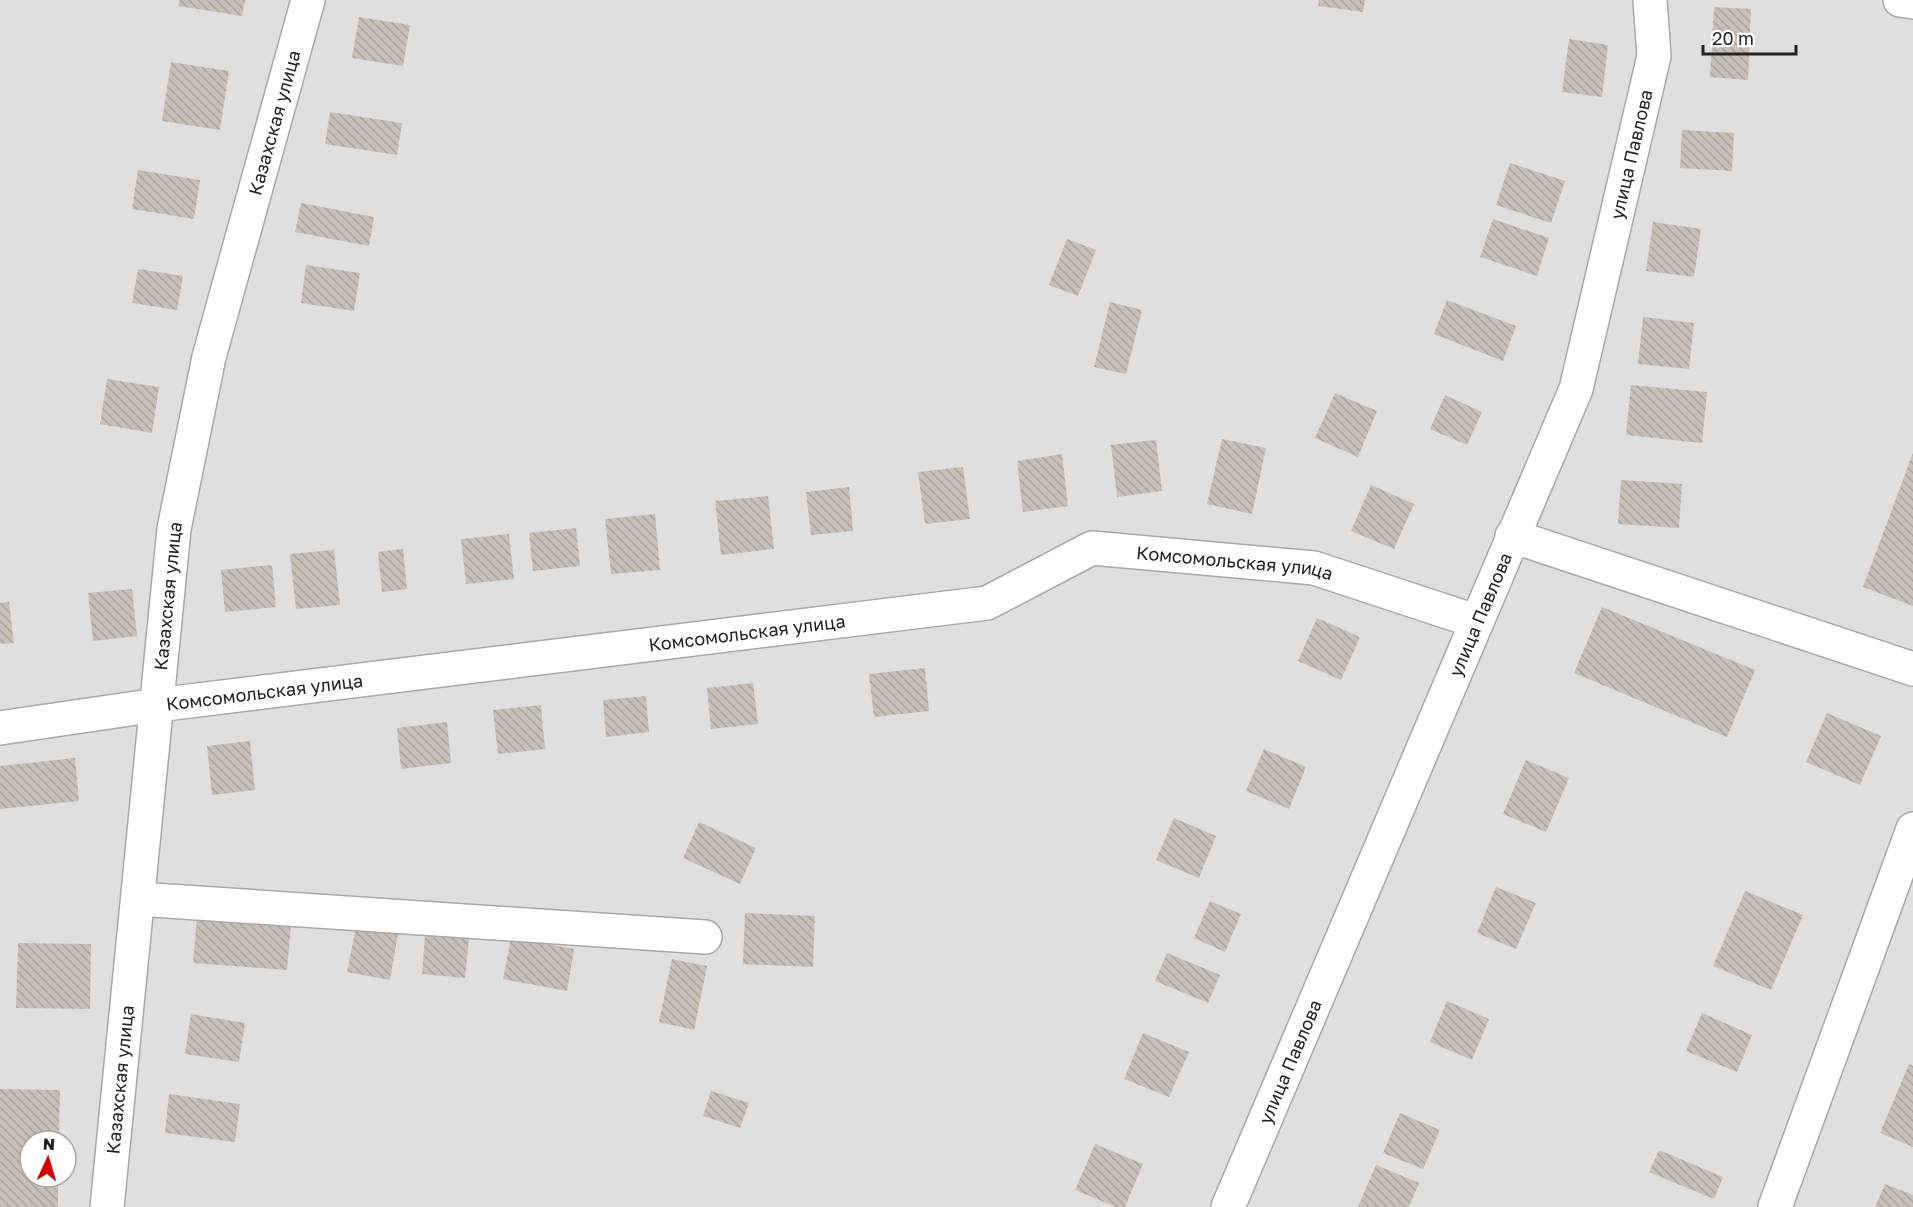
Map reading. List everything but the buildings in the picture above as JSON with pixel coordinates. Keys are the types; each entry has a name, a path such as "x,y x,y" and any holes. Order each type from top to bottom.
{"street":[{"name":"Казахская улица","path":"107,1207 174,529 209,357 308,0"},
{"name":"улица Павлова","path":"1228,1207 1475,621 1576,389 1654,56 1650,0"},
{"path":"1900,0 1913,2"},
{"path":"1512,536 1913,669"},
{"name":"Комсомольская улица","path":"0,728 157,705 987,603 1092,548 1314,568 1475,621"},
{"path":"1775,1207 1913,829"},
{"path":"138,899 705,937"}],"shaded area":[{"path":"0,0 1913,0 1913,1207 0,1207"}]}
